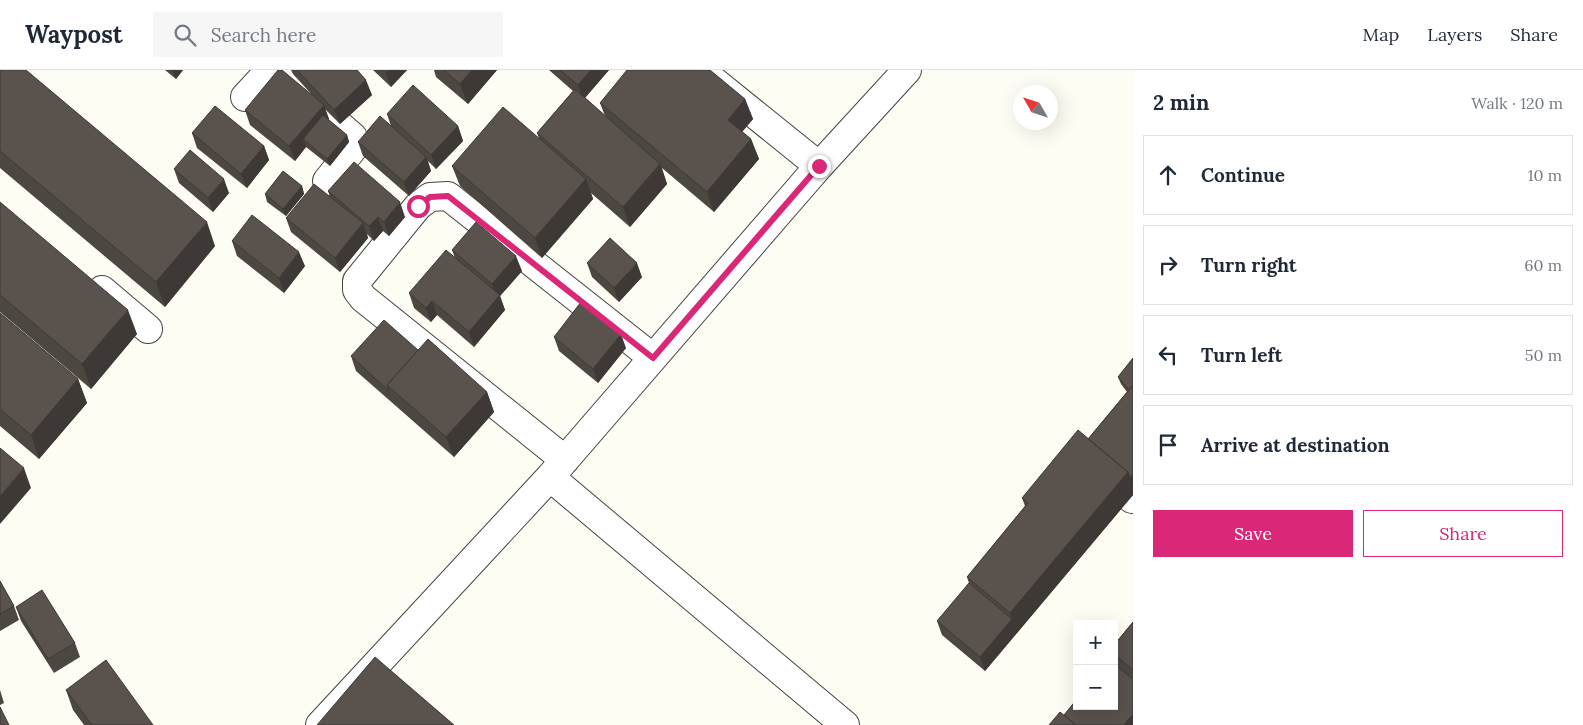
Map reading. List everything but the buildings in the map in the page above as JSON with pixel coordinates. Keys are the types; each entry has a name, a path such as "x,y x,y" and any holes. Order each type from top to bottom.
{"street":[{"path":"245,98 270,70"},
{"path":"276,70 353,137 355,146 327,182"},
{"path":"700,70 819,166"},
{"path":"320,725 557,469 819,166 907,70"},
{"path":"653,358 448,196 430,197 418,206 356,281 357,290 364,298 845,725"},
{"path":"82,274 148,329"}],"route":[{"path":"418,206 430,197 448,196 653,358 819,166"}]}
